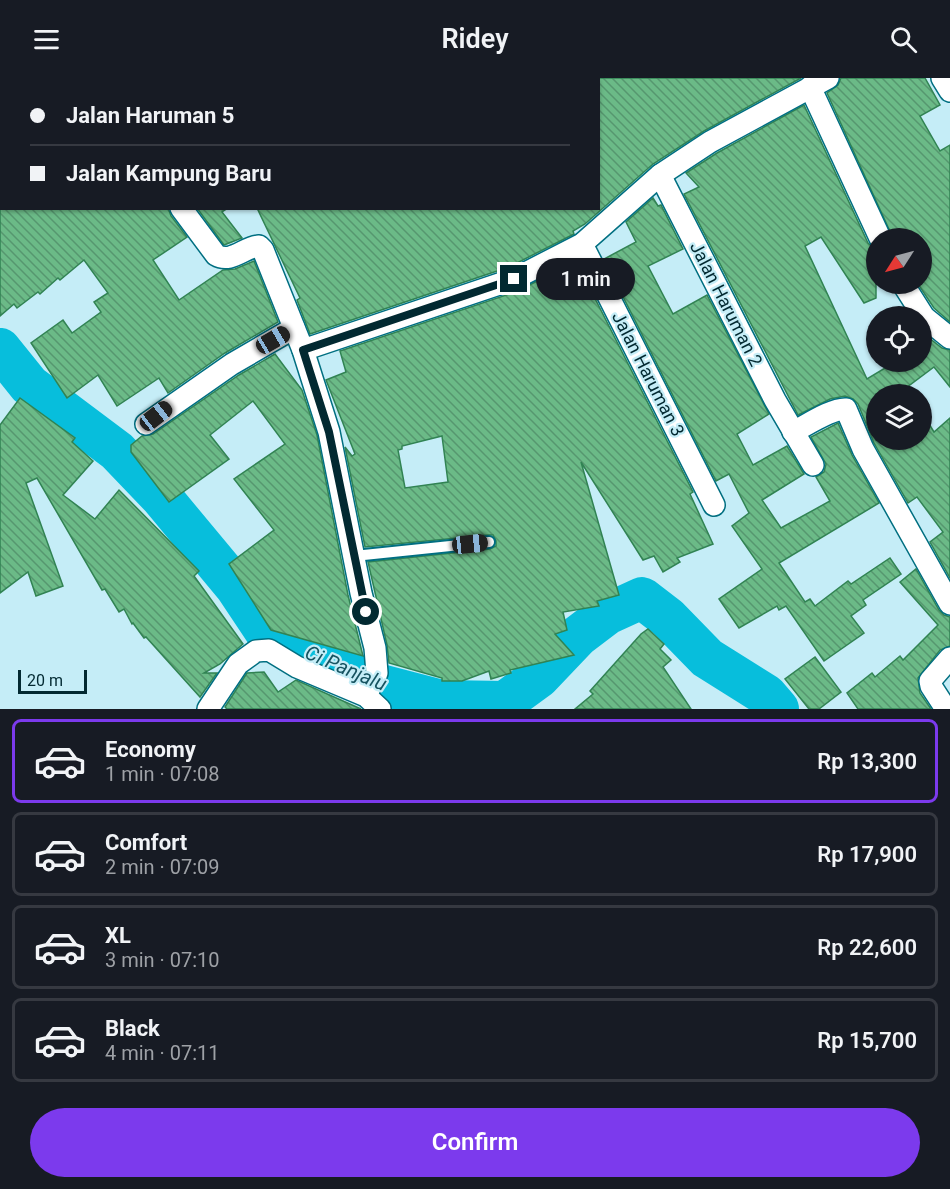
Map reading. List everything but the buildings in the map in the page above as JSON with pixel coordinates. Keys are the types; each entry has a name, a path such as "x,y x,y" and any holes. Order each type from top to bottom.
{"street":[{"path":"942,78 950,91"},
{"path":"303,350 514,279 582,244 660,175 710,142 819,83 876,228"},
{"name":"Jalan Haruman 2","path":"660,175 775,400 813,465"},
{"path":"182,210 216,255 221,258 227,259 252,246 259,246 263,250 303,350 329,432 375,648 373,693 297,667 269,650 256,651 238,664 212,708"},
{"name":"Jalan Haruman 3","path":"582,244 714,505"},
{"path":"910,294 927,320 950,338"},
{"path":"146,424 231,364 294,328"},
{"path":"794,432 841,409 846,409 863,449 950,604"},
{"path":"946,709 931,687 930,681 950,658"}],"lane":[{"path":"354,556 489,542"}],"waterway":[{"name":"Ci Panjalu","path":"0,349 29,385 117,451 162,498 236,587 266,632 373,683 442,701 505,702 539,677 578,636 607,614 642,598 668,618 707,658 766,695 778,709"}],"route":[{"path":"366,612 329,432 303,350 514,279"}]}
